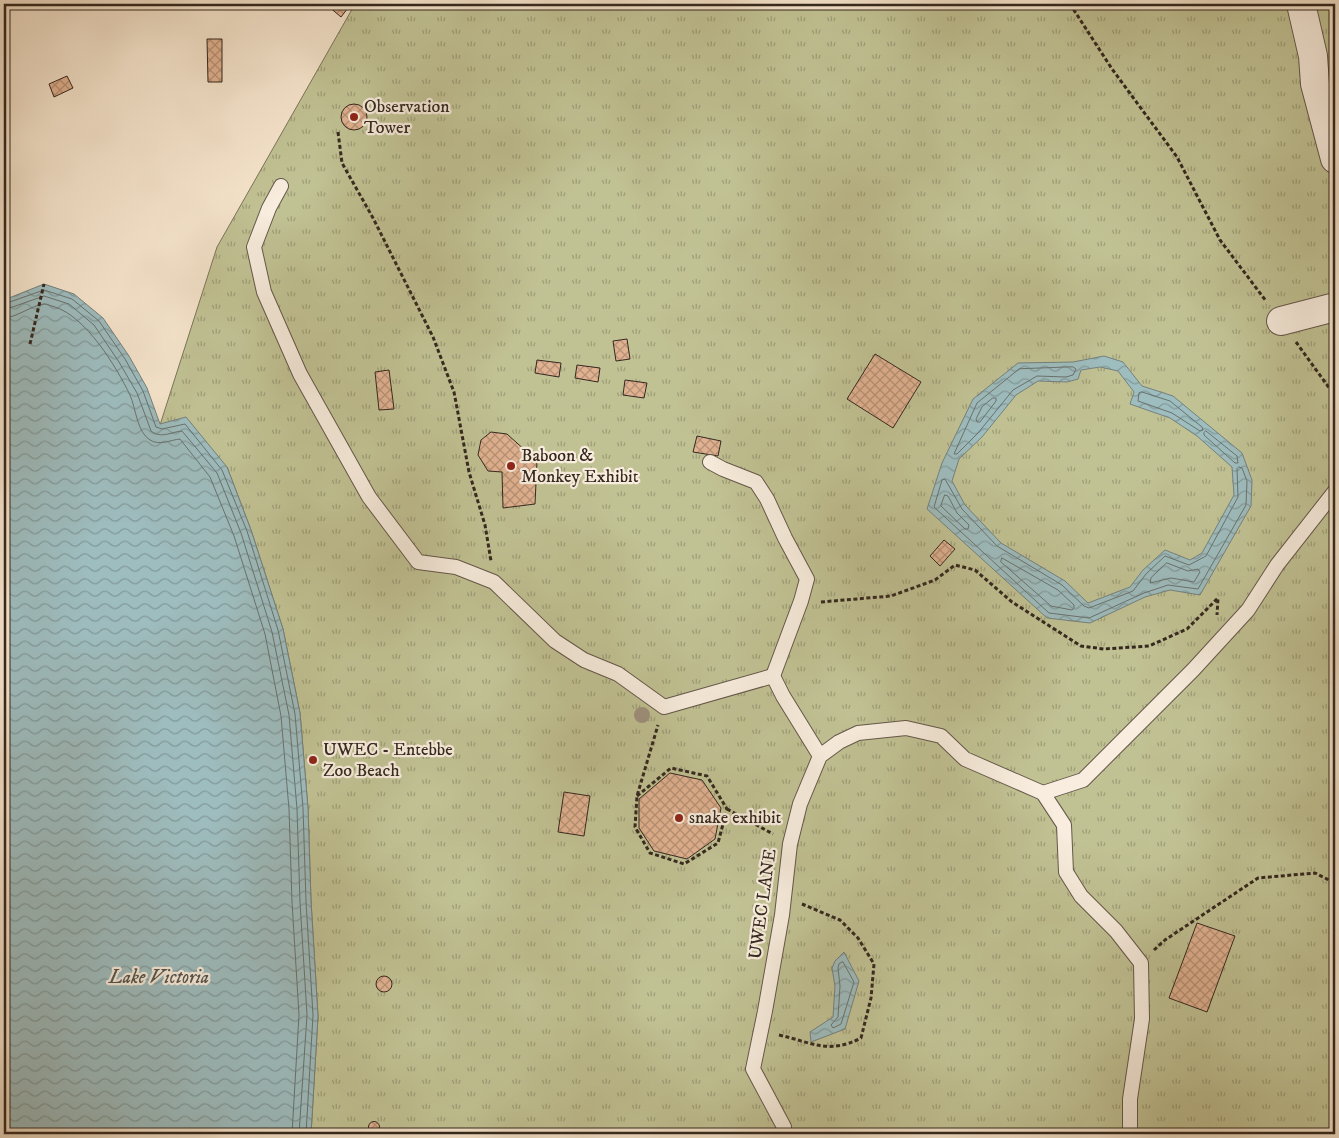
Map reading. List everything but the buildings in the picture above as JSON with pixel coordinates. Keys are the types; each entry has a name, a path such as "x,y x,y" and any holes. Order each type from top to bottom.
{"street":[{"path":"1301,4 1313,56 1315,84 1335,159"},
{"path":"1281,321 1335,307"}],"lane":[{"path":"282,186 269,208 254,247 264,292 300,374 369,497 418,562 456,567 494,582 555,641 584,660 618,674 664,707 773,676"},
{"path":"710,462 756,482 767,499 807,579 801,601 773,676 783,696 820,756 840,742 858,733 906,728 941,736 966,759 1043,793 1064,825 1066,872 1081,896 1116,931 1141,963 1142,1019 1130,1099 1130,1134"},
{"path":"1043,793 1083,780 1216,645 1248,610 1277,565 1335,491"},
{"name":"UWEC LANE","path":"783,1134 784,1126 753,1069 784,897 790,844 800,804 820,756"}],"path":[{"path":"1070,4 1112,69 1177,157 1220,240 1335,396"},
{"path":"338,132 342,163 373,218 433,336 454,392 469,472 485,526 494,582"},
{"path":"30,344 44,284"},
{"path":"801,601 828,602 891,596 935,580 955,565 975,570 1012,602 1082,646 1104,649 1149,646 1187,629 1218,598 1216,645"},
{"path":"664,707 637,796 635,826 650,854 684,864 718,843 727,809"},
{"path":"637,796 671,768 707,776 727,809 790,844"},
{"path":"1141,963 1165,940 1258,878 1314,874 1335,883"},
{"path":"761,1031 798,1039 818,1047 847,1046 861,1038 871,998 874,964 858,938 840,920 784,897"}],"green space":[{"path":"355,4 1335,4 1335,1134 311,1134 318,1016 308,808 300,713 283,629 251,530 227,467 160,425 217,247"}],"water":[{"name":"Lake Victoria","path":"44,284 74,294 103,318 129,356 147,388 160,424 186,417 227,467 251,530 283,629 300,713 308,808 318,1016 311,1134 4,1134 4,300"},
{"path":"1104,356 1123,362 1142,386 1173,396 1242,453 1252,480 1251,506 1200,595 1170,590 1145,597 1090,623 1047,618 927,509 942,463 973,399 1018,363 1073,362","holes":["1100,367 1118,371 1134,392 1130,404 1170,418 1197,436 1232,467 1234,495 1202,553 1190,560 1165,550 1143,570 1130,587 1088,603 1065,581 1001,543 965,505 952,481 959,459 982,437 1016,395 1038,381 1067,382 1078,379 1081,370"]},
{"path":"844,952 859,981 845,1029 811,1042 810,1032 833,1017 835,986 832,968 835,961"}],"place":[{"name":"Observation Tower","path":"354,117"},
{"name":"Baboon & Monkey Exhibit","path":"511,466"},
{"name":"UWEC - Entebbe Zoo Beach","path":"313,760"},
{"name":"snake exhibit","path":"679,818"}]}
